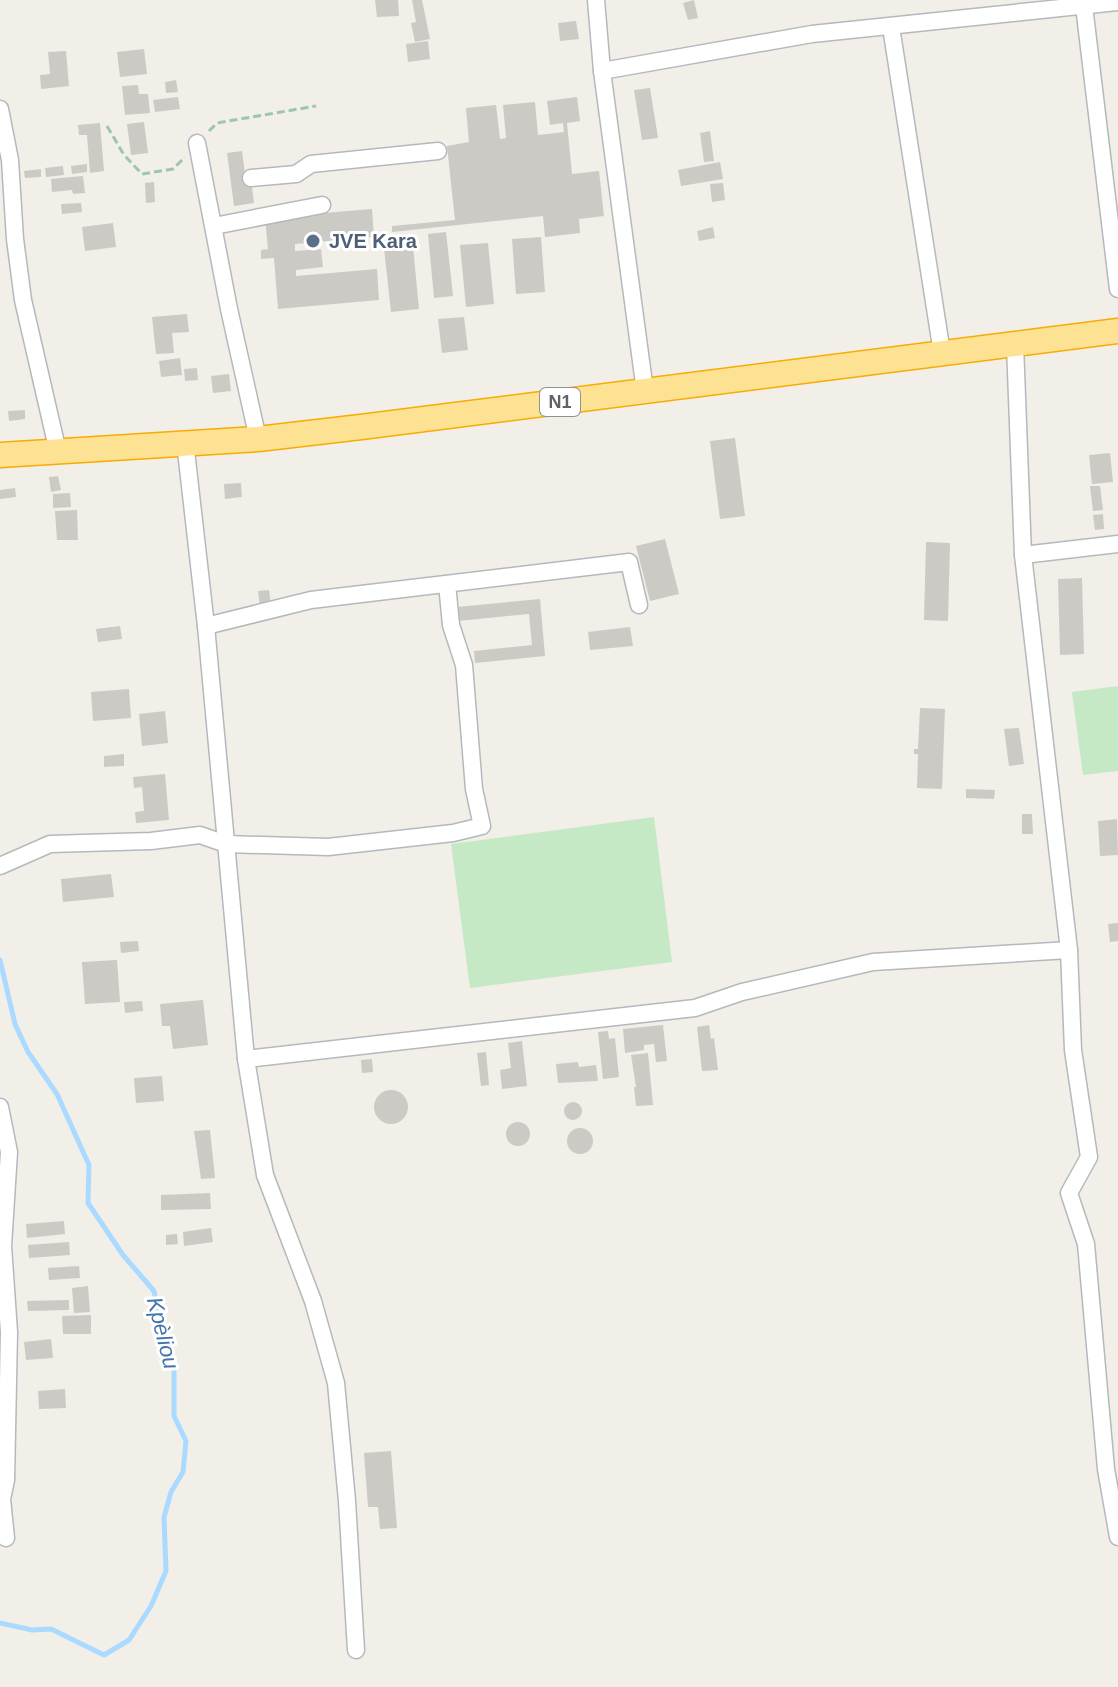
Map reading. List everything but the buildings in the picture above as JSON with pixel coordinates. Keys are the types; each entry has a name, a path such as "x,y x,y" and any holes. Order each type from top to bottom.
{"highway":[{"name":"N1","path":"0,455 258,439 1118,331"}],"street":[{"path":"596,0 602,71 645,391"},
{"path":"602,71 812,34 1118,2"},
{"path":"1084,6 1118,289"},
{"path":"891,27 942,353"},
{"path":"0,109 10,160 23,300 58,452"},
{"path":"197,143 258,439"},
{"path":"251,178 296,174 311,164 438,151"},
{"path":"214,226 322,205"},
{"path":"1015,345 1023,555 1069,950 1073,1050 1089,1157 1069,1193 1086,1244 1106,1469 1118,1537"},
{"path":"185,442 206,626 246,1059 265,1175 313,1301 336,1383 356,1650"},
{"path":"1023,555 1118,544"},
{"path":"206,626 311,600 629,562 639,605"},
{"path":"0,866 50,844 151,841 200,835 226,844 328,847 453,833 482,826 474,789 464,665 451,625 447,584"},
{"path":"246,1059 695,1008 742,992 873,962 1069,950"},
{"path":"0,1107 9,1152 3,1246 9,1332 6,1480 1,1499 6,1538"}],"path":[{"path":"107,126 124,155 142,174 173,169 217,123 316,106"}],"green space":[{"path":"1118,686 1118,771 1083,775 1072,692"},
{"path":"654,817 672,962 470,988 451,844"}],"waterway":[{"name":"Kpèliou","path":"0,960 15,1024 28,1052 57,1094 89,1165 88,1203 123,1255 154,1291 162,1335 174,1359 174,1416 186,1441 183,1472 171,1492 164,1517 166,1571 151,1606 129,1640 104,1655 51,1629 32,1630 0,1623"}],"place":[{"name":"JVE Kara","path":"313,241"}]}
